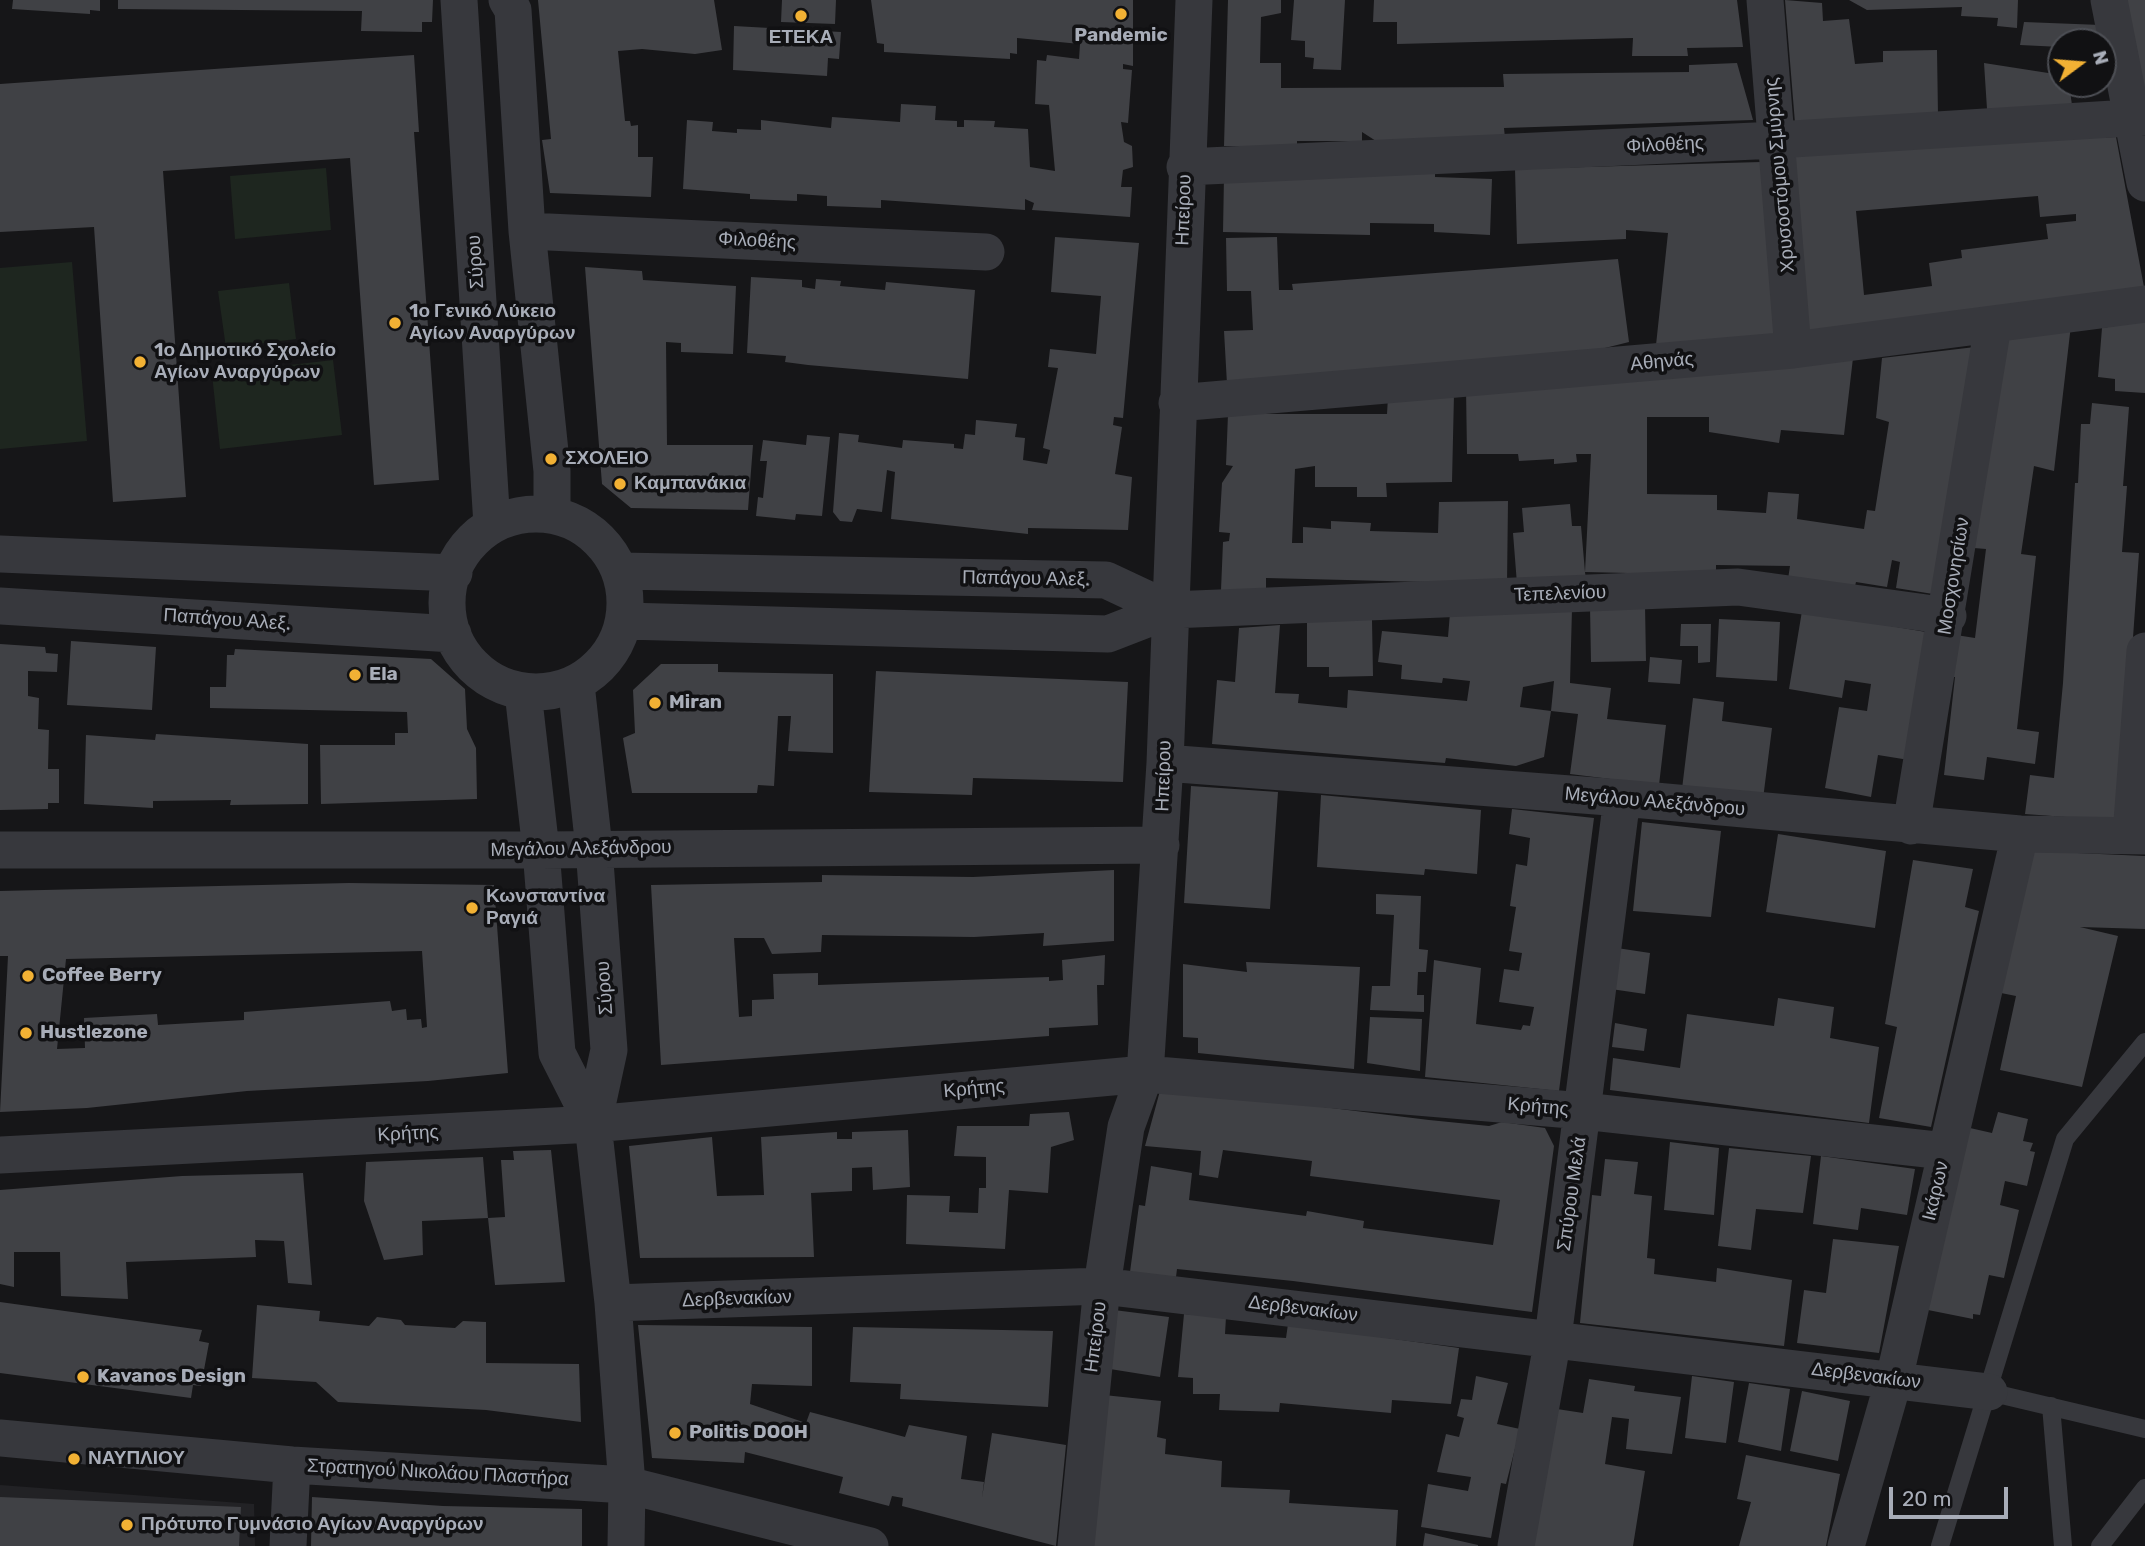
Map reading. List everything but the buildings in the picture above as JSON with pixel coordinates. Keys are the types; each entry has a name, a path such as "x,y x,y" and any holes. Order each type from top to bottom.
{"street":[{"name":"Σύρου","path":"459,0 492,525"},
{"path":"507,0 513,10 527,231 552,471 552,514"},
{"name":"Ηπείρου","path":"1076,1546 1102,1286 1126,1127 1145,1074 1165,763 1185,167 1194,0"},
{"name":"Χρυσοστόμου Σμύρνης","path":"1765,0 1793,350"},
{"path":"2109,0 2138,118 2145,183"},
{"name":"Φιλοθέης","path":"1185,167 1777,140 2138,118"},
{"name":"Φιλοθέης","path":"527,231 986,252"},
{"name":"Αθηνάς","path":"1177,403 1793,350 1993,326 2145,304"},
{"name":"Μοσχονησίων","path":"1911,826 1948,616 1993,326"},
{"path":"552,514 577,523 599,540 620,571 625,597 625,621 607,657 576,684 542,692 523,692 491,680 469,662 453,634 447,599 456,562 472,541 492,525 521,515 552,514"},
{"path":"0,554 454,573"},
{"name":"Παπάγου Αλεξ.","path":"620,571 1107,580 1170,610"},
{"name":"Τεπελενίου","path":"1170,610 1738,587 1948,616"},
{"name":"Παπάγου Αλεξ.","path":"0,606 453,634"},
{"path":"625,621 1108,634 1170,610"},
{"path":"2138,836 2145,651"},
{"name":"Σύρου","path":"576,684 594,848 610,1050 593,1124 613,1303 627,1485 626,1546"},
{"name":"Σύρου","path":"523,692 541,850 557,1053 593,1124"},
{"name":"Μεγάλου Αλεξάνδρου","path":"1165,763 1622,798 1911,826 2020,834 2138,836"},
{"name":"Σπύρου Μελά","path":"1516,1546 1553,1338 1622,798"},
{"name":"Ικάρων","path":"1846,1546 1894,1379 2020,834"},
{"name":"Μεγάλου Αλεξάνδρου","path":"0,850 541,850 1161,845"},
{"name":"Κρήτης","path":"0,1155 593,1124 1145,1074 1583,1111 1945,1151"},
{"name":"Δερβενακίων","path":"613,1303 1102,1286 1989,1392"},
{"name":"Στρατηγού Νικολάου Πλαστήρα","path":"0,1438 292,1465 627,1485 870,1546"},
{"path":"288,1546 292,1465"}],"lane":[{"path":"1940,1546 2065,1139 2145,1042"},
{"path":"1989,1392 2145,1429"},
{"path":"2051,1406 2063,1546"},
{"path":"2100,1546 2145,1488"}],"shaded area":[{"path":"326,168 331,230 235,239 230,176"},
{"path":"72,262 87,441 0,449 0,268"},
{"path":"289,283 296,339 226,348 218,291"},
{"path":"333,360 342,435 220,449 212,374"},
{"name":"Πρότυπο Γυμνάσιο Αγίων Αναργύρων","path":"0,1485 254,1504 255,1546 0,1546"}],"place":[{"name":"Pandemic","path":"1121,14"},
{"name":"ΕΤΕΚΑ","path":"801,16"},
{"name":"1ο Γενικό Λύκειο Αγίων Αναργύρων","path":"395,323"},
{"name":"1ο Δημοτικό Σχολείο Αγίων Αναργύρων","path":"140,362"},
{"name":"ΣΧΟΛΕΙΟ","path":"551,459"},
{"name":"Καμπανάκια","path":"620,484"},
{"name":"Ela","path":"355,675"},
{"name":"Miran","path":"655,703"},
{"name":"Κωνσταντίνα Ραγιά","path":"472,908"},
{"name":"Coffee Berry","path":"28,976"},
{"name":"Hustlezone","path":"26,1033"},
{"name":"Kavanos Design","path":"83,1377"},
{"name":"Politis DOOH","path":"675,1433"},
{"name":"ΝΑΥΠΛΙΟΥ","path":"74,1459"},
{"name":"Πρότυπο Γυμνάσιο Αγίων Αναργύρων","path":"127,1525"}]}
